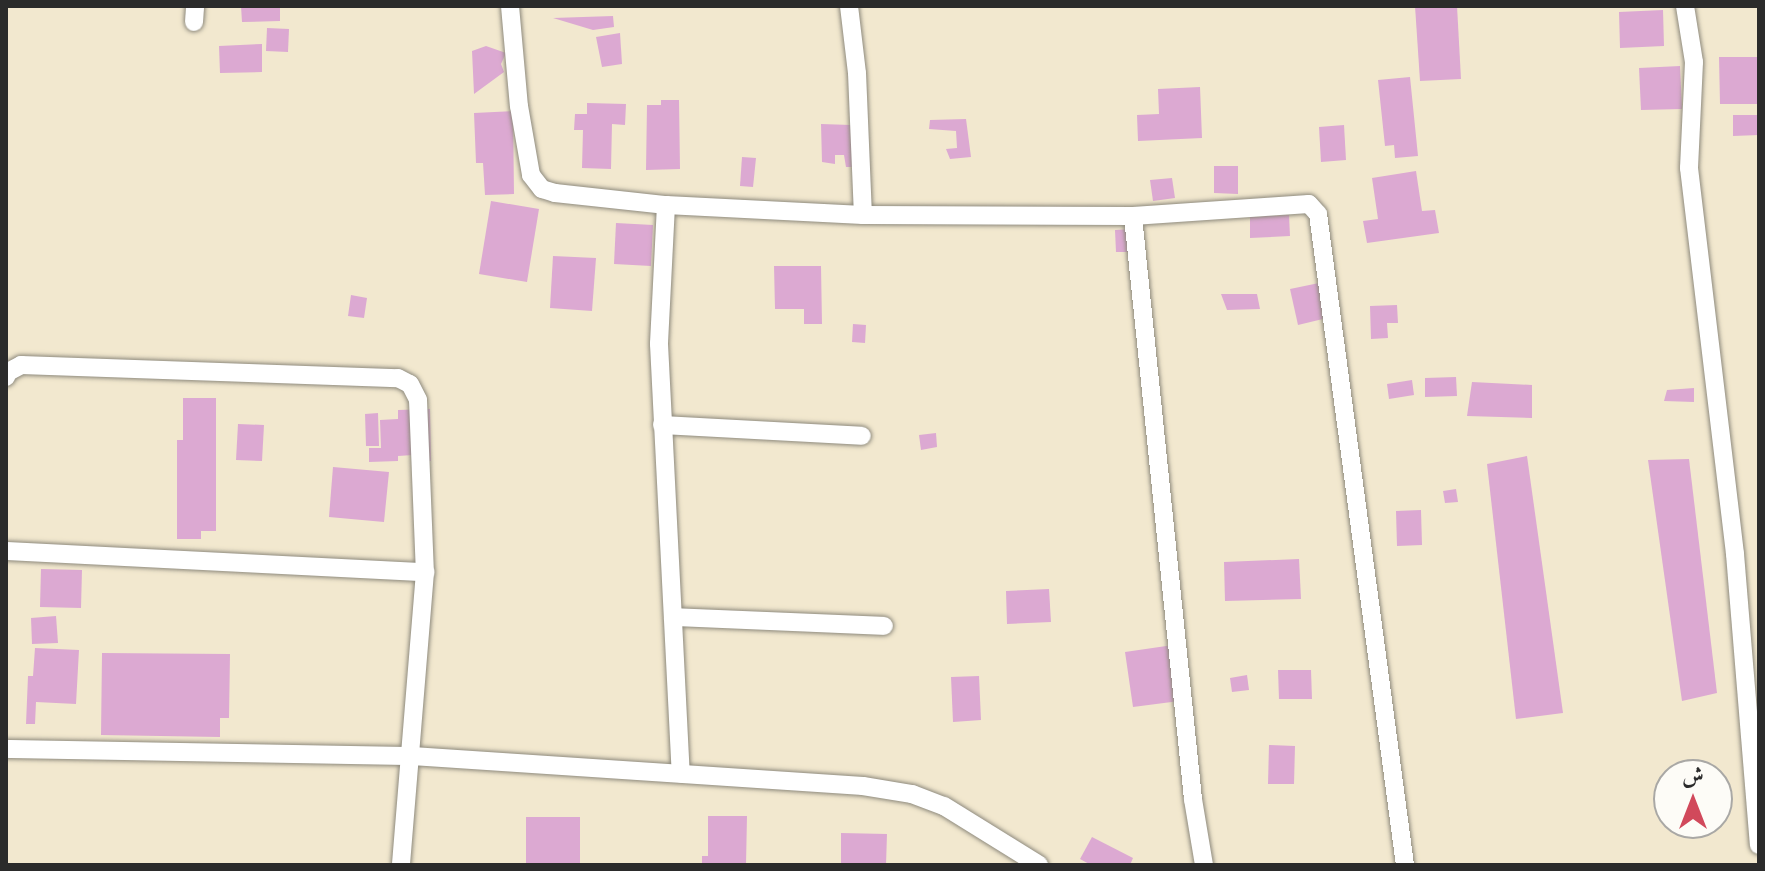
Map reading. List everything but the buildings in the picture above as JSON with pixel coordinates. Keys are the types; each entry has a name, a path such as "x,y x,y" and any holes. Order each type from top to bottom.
{"street":[{"path":"510,6 521,120 531,175 542,189 555,193 666,205 863,215 1133,216 1309,204 1318,214 1405,865"},
{"path":"849,6 857,73 863,215"},
{"path":"1685,6 1694,62 1689,168 1735,554 1759,845"},
{"path":"666,205 659,344 681,773"},
{"path":"1133,216 1193,799 1204,865"},
{"path":"6,377 21,365 398,378 410,384 418,400 425,572 401,865"},
{"path":"662,425 862,436"},
{"path":"6,551 425,572"},
{"path":"673,617 884,626"},
{"path":"6,749 412,756 863,786 912,794 944,806 1039,865"}]}
